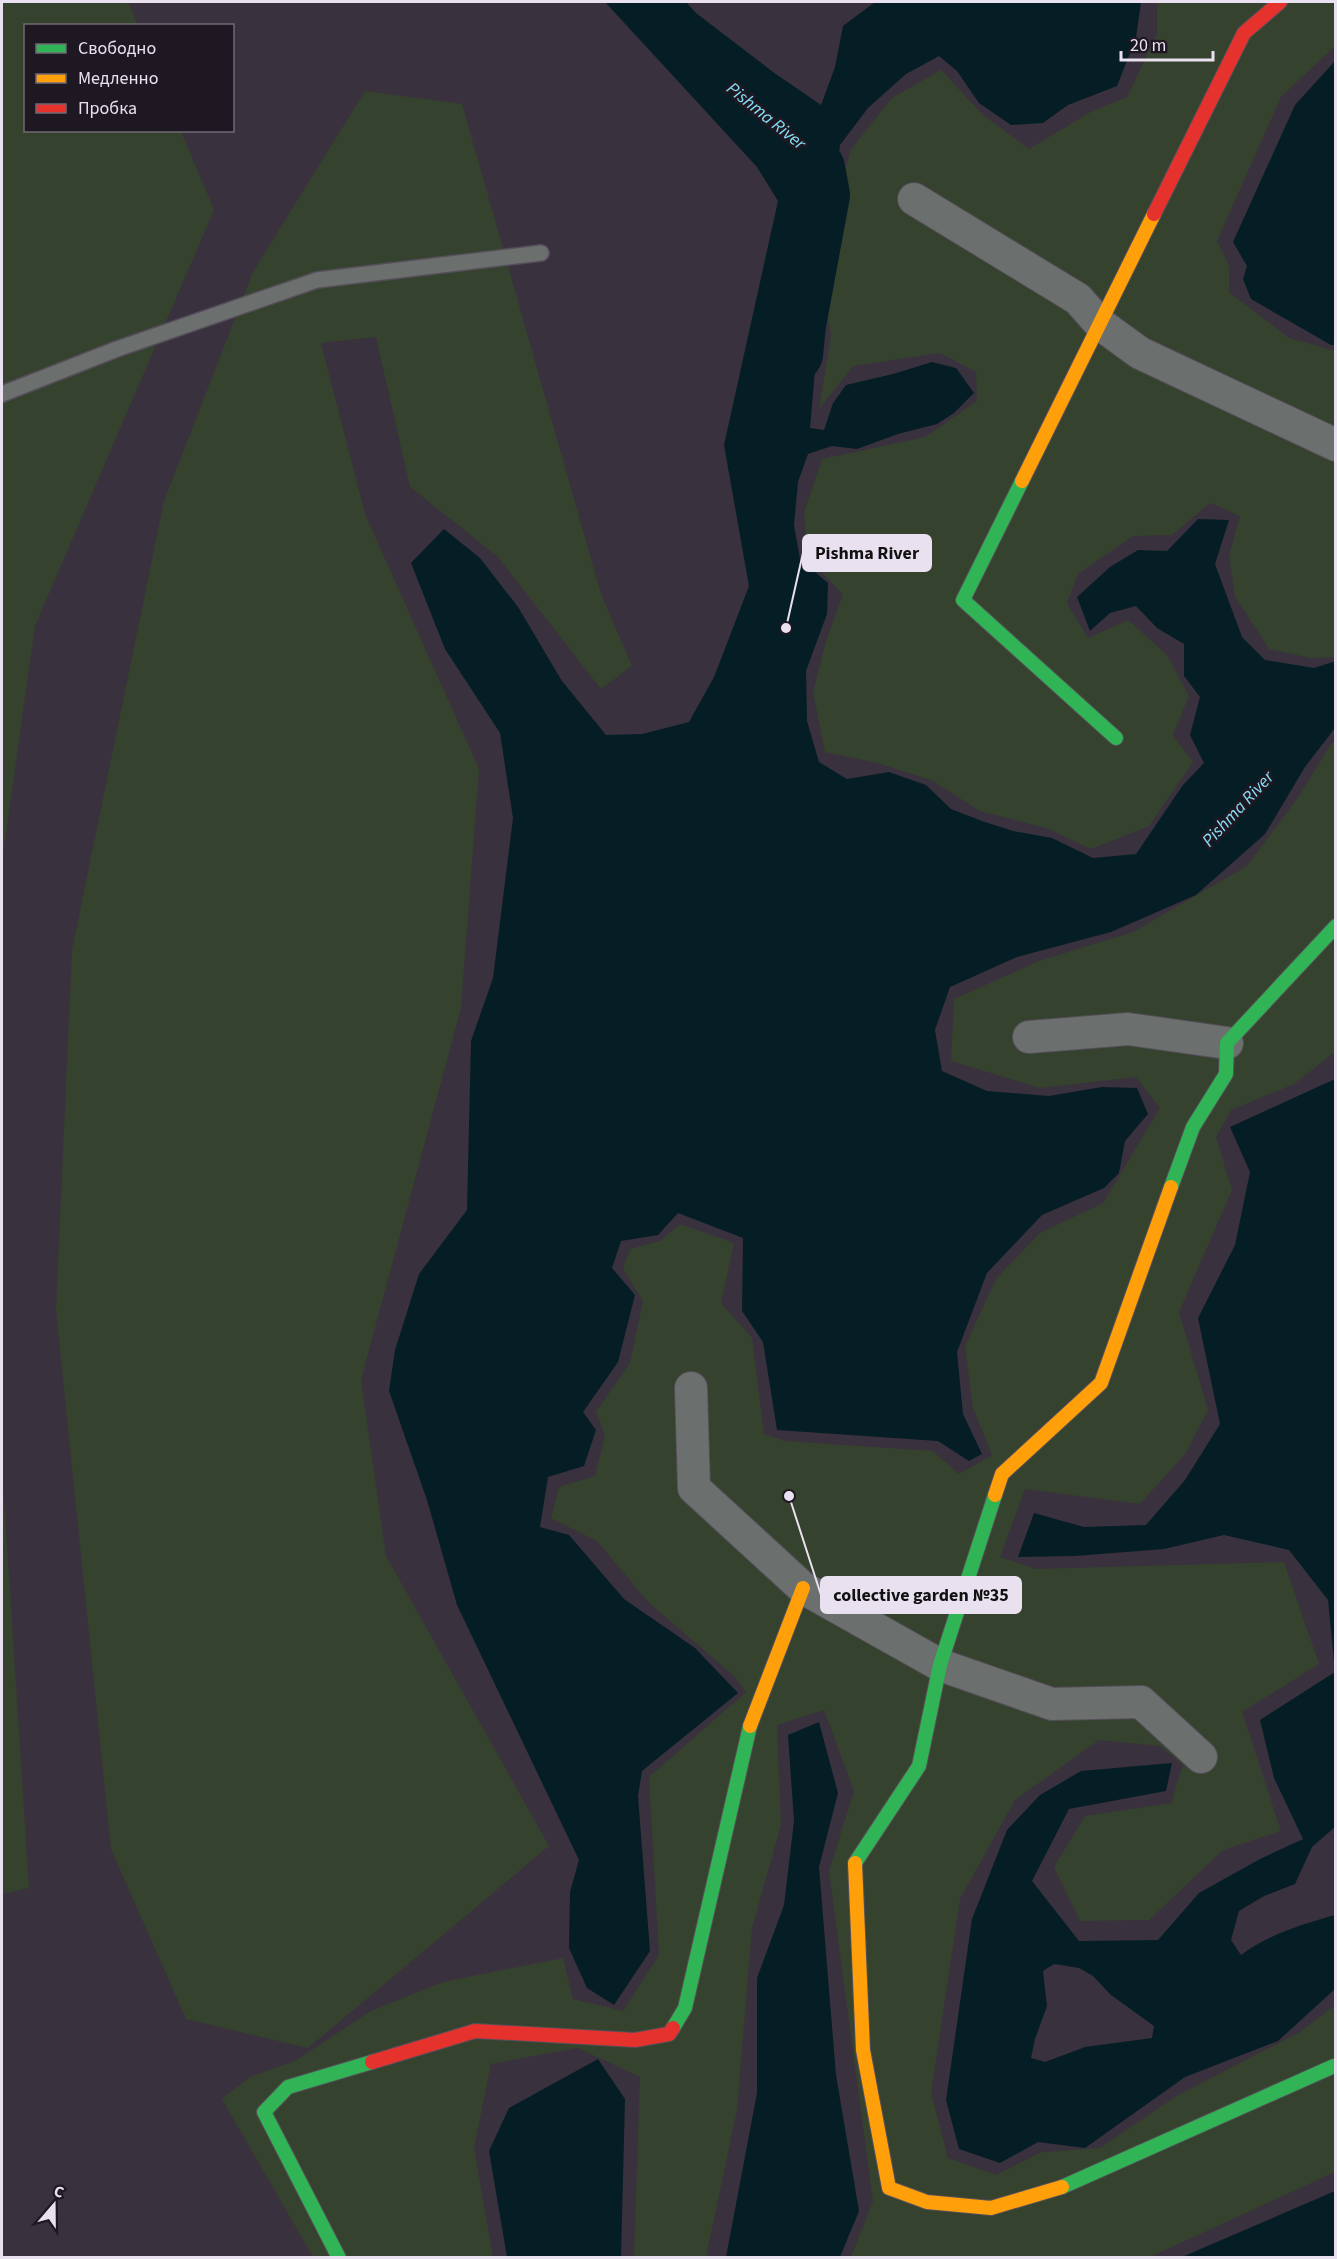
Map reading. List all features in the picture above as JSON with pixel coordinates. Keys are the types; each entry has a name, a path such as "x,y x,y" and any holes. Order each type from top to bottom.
{"street":[{"path":"1116,738 963,600 1244,33 1280,2"},
{"path":"914,199 1078,299 1100,324 1140,353 1335,445"},
{"path":"1334,2066 1069,2185 991,2208 927,2202 889,2188 863,2050 855,1863 919,1766 940,1665 1002,1474 1101,1383 1193,1127 1226,1074 1227,1043 1335,926"},
{"path":"1029,1037 1128,1029 1227,1043"},
{"path":"691,1388 694,1488 803,1588 940,1665 1052,1704 1141,1702 1202,1757"},
{"path":"339,2258 264,2112 288,2087 475,2031 635,2040 669,2034 685,2008 750,1727 803,1588"}],"lane":[{"path":"2,394 117,349 317,280 541,253"}],"green space":[{"path":"2,2 128,2 138,24 24,24 24,132 181,132 214,210 35,626 2,862"},
{"path":"1157,2 1335,2 1335,46 1281,97 1217,241 1229,265 1229,292 1289,338 1335,351 1335,657 1311,658 1269,649 1235,596 1229,555 1240,516 1210,503 1172,535 1133,536 1078,574 1067,603 1088,638 1128,620 1167,655 1189,696 1173,735 1193,762 1149,826 1091,849 1046,828 980,811 931,780 877,763 825,752 813,692 826,641 843,594 808,559 804,512 822,459 925,437 977,401 976,372 940,353 853,366 819,409 831,335 818,267 851,149 892,98 941,70 983,115 1029,149 1089,113 1127,97 1157,34"},
{"path":"365,91 462,104 601,594 632,666 601,689 497,556 410,487 376,337 321,343 365,514 479,769 461,1008 361,1380 386,1556 549,1846 308,2048 186,2019 111,1849 56,1310 72,950 164,501 253,272"},
{"path":"1335,741 1335,1052 1294,1084 1231,1110 1216,1137 1232,1190 1179,1312 1208,1410 1186,1453 1140,1504 1025,1489 1000,1557 1036,1569 1284,1562 1319,1664 1242,1712 1281,1831 1223,1850 1149,1920 1080,1921 1054,1867 1085,1816 1171,1803 1183,1765 1160,1746 1099,1740 1015,1800 960,1899 931,2093 948,2158 996,2175 1042,2152 1100,2148 1178,2095 1300,2032 1335,2005 1335,2172 1150,2257 851,2257 873,2201 829,1871 854,1791 824,1710 777,1725 781,1825 752,1928 737,2110 706,2257 634,2257 640,2077 578,2048 491,2064 474,2148 493,2257 313,2257 222,2099 250,2077 295,2061 371,2011 443,1982 563,1958 573,1999 623,2011 659,1955 649,1777 746,1692 734,1676 649,1603 597,1541 551,1518 559,1487 595,1476 605,1435 596,1412 630,1363 643,1301 623,1269 630,1249 660,1241 680,1224 734,1243 721,1303 752,1338 764,1434 785,1441 933,1451 959,1474 992,1455 973,1408 965,1346 996,1279 1040,1233 1103,1203 1160,1108 1136,1077 1040,1088 951,1061 954,999 1039,961 1133,932 1247,866 1299,796"},
{"path":"2,1466 29,1888 2,1894"}],"water":[{"path":"605,2 686,2 696,13 773,72 821,105 835,67 843,26 875,2 1141,2 1136,38 1117,86 1068,105 1043,123 1011,125 979,103 957,71 939,56 906,74 868,108 840,145 836,179 804,273 816,304 823,337 815,370 810,428 824,430 833,403 846,385 932,362 956,368 974,393 954,413 937,424 898,434 857,449 832,446 808,454 798,482 794,525 800,559 828,583 827,614 806,671 807,721 819,762 847,779 889,772 926,785 951,809 1013,831 1052,838 1093,858 1136,854 1183,785 1204,763 1190,735 1200,697 1184,676 1184,644 1157,628 1136,606 1110,613 1090,631 1077,597 1110,567 1138,550 1167,551 1198,519 1229,520 1215,564 1242,637 1265,660 1314,668 1336,661 1335,728 1305,767 1265,834 1196,895 1111,932 1017,957 950,987 935,1030 942,1071 987,1091 1049,1096 1102,1087 1137,1088 1148,1114 1125,1141 1119,1173 1104,1188 1042,1215 987,1273 957,1352 963,1414 982,1454 969,1461 938,1441 777,1430 763,1342 742,1311 743,1238 678,1213 658,1235 621,1241 612,1268 635,1295 618,1362 583,1412 596,1430 584,1466 548,1477 540,1527 569,1535 624,1599 695,1648 738,1693 642,1771 638,1796 650,1951 614,2005 587,1988 569,1948 570,1892 579,1860 457,1605 427,1500 389,1391 395,1350 419,1274 467,1210 471,1041 493,978 513,818 500,733 445,649 411,563 444,529 480,558 518,607 562,681 606,735 642,734 689,722 714,677 749,586 724,445 778,201 757,167"},
{"path":"1335,61 1336,345 1331,345 1251,299 1243,279 1247,266 1233,242 1295,105"},
{"path":"1335,1079 1335,1672 1328,1600 1289,1550 1224,1535 1164,1549 1075,1556 1018,1557 1034,1513 1084,1527 1146,1525 1185,1480 1220,1424 1198,1318 1235,1245 1250,1172 1230,1127"},
{"path":"1335,1672 1335,1827 1312,1847 1295,1884 1264,1896 1239,1911 1231,1940 1241,1955 1275,1935 1335,1915 1335,1989 1278,2041 1185,2077 1085,2148 1038,2142 1000,2163 959,2149 946,2100 972,1919 1007,1830 1040,1795 1081,1771 1172,1763 1166,1791 1069,1809 1032,1881 1079,1941 1158,1940 1199,1893 1260,1859 1303,1839 1274,1778 1260,1720","holes":["1054,1964 1079,1968 1093,1976 1111,1995 1154,2026 1152,2038 1085,2047 1045,2062 1031,2058 1047,2006 1043,1971"]},
{"path":"819,1722 838,1793 819,1867 836,2075 859,2211 840,2257 726,2257 757,2093 757,1978 784,1905 794,1821 788,1735"},
{"path":"598,2059 625,2099 621,2257 507,2257 489,2151 509,2108"},
{"path":"1335,2191 1335,2257 1182,2257"}],"waterway":[{"name":"Pishma River","path":"795,354 798,325 822,195 817,168"}],"traffic: fast":[{"path":"1022,481 963,600 1116,738"},
{"path":"1171,1187 1193,1127 1226,1074 1227,1043 1336,926"},
{"path":"855,1863 919,1766 940,1665 995,1495"},
{"path":"673,2028 685,2008 750,1726"},
{"path":"339,2258 264,2112 288,2087 372,2062"},
{"path":"1062,2187 1334,2066"}],"traffic: slow":[{"path":"1022,481 1154,214"},
{"path":"995,1495 1002,1474 1101,1383 1171,1187"},
{"path":"750,1726 803,1588"},
{"path":"855,1863 863,2050 889,2188 927,2202 991,2208 1062,2187"}],"traffic: jam":[{"path":"1154,214 1244,33 1280,2"},
{"path":"372,2062 475,2031 635,2040 669,2034 673,2028"}],"place":[{"name":"Pishma River","path":"786,628"},
{"name":"collective garden №35","path":"789,1496"}]}
